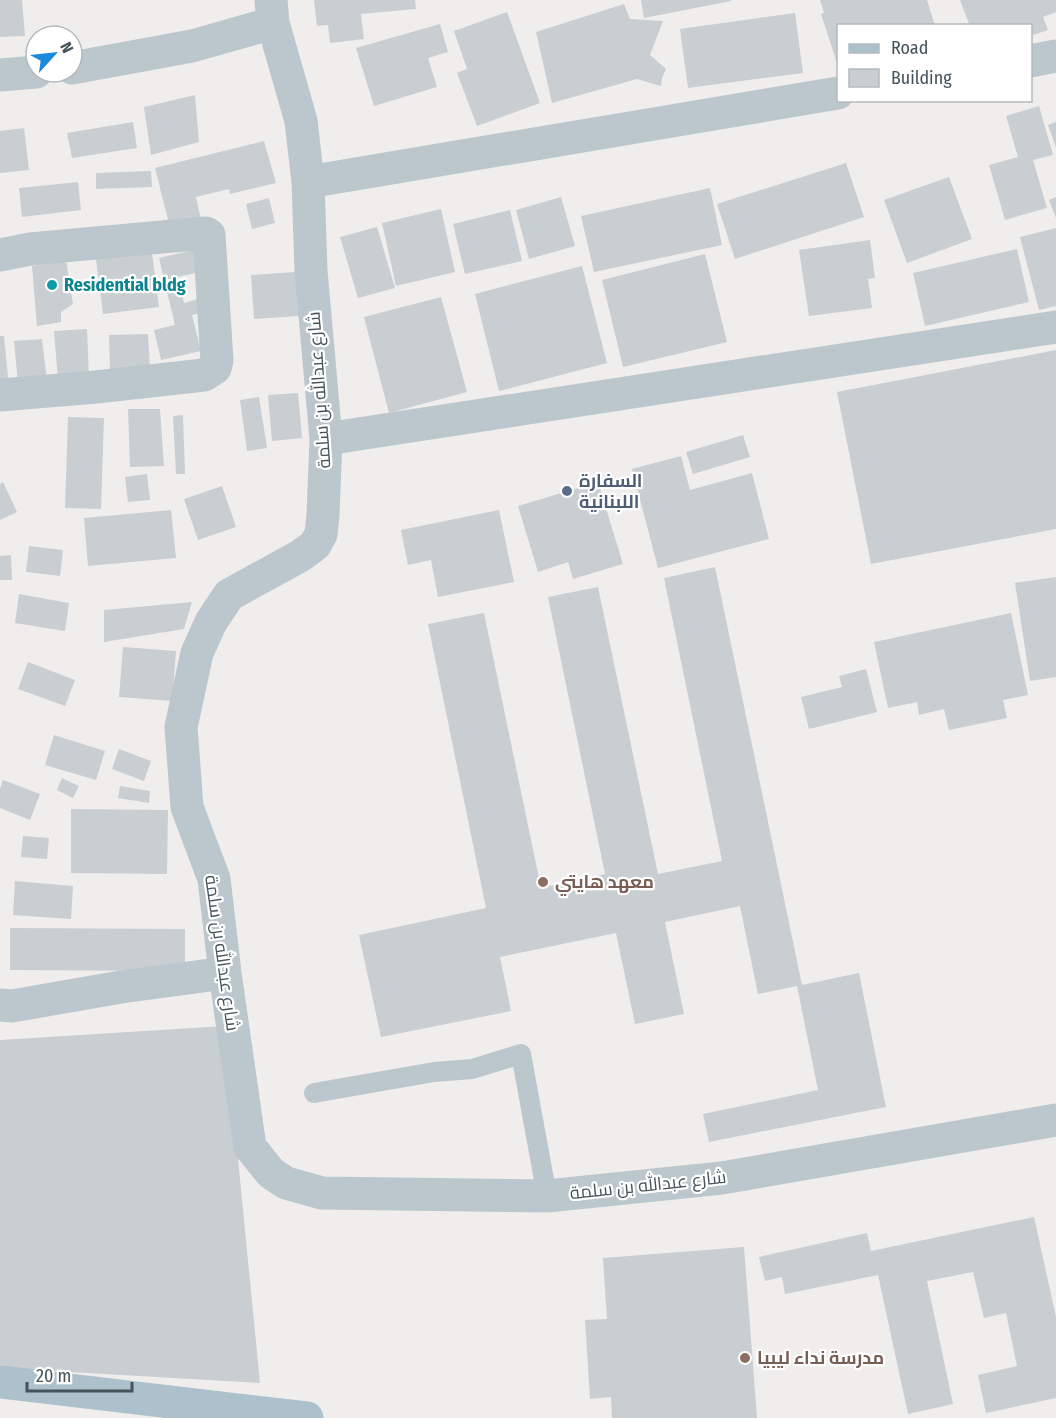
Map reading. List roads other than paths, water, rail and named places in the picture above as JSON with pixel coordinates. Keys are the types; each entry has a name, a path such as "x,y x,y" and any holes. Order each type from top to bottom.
{"main road":[{"path":"0,1382 307,1418"}],"street":[{"path":"84,66 192,46 272,12"},
{"name":"شارع عبدالله بن سلمة","path":"272,12 302,121 308,182 311,271 326,439 321,534 315,545 300,556 229,595 211,622 197,653 181,727 187,807 214,879 250,1148 271,1173 286,1183 322,1194 547,1196 722,1178 1056,1120"},
{"path":"1032,61 1056,56"},
{"path":"0,75 24,73"},
{"path":"308,182 837,93"},
{"path":"0,255 30,249 206,233 209,235 217,361 215,368 204,375 0,395"},
{"path":"326,439 1056,327"},
{"path":"0,1005 12,1006 121,987 225,973"}],"lane":[{"path":"314,1093 434,1072 472,1069 521,1054 547,1196"}],"place":[{"name":"Residential bldg","path":"52,285"},
{"name":"السفارة اللبنانية","path":"567,491"},
{"name":"معهد هايتي","path":"543,882"},
{"name":"مدرسة نداء ليبيا","path":"745,1358"}]}
